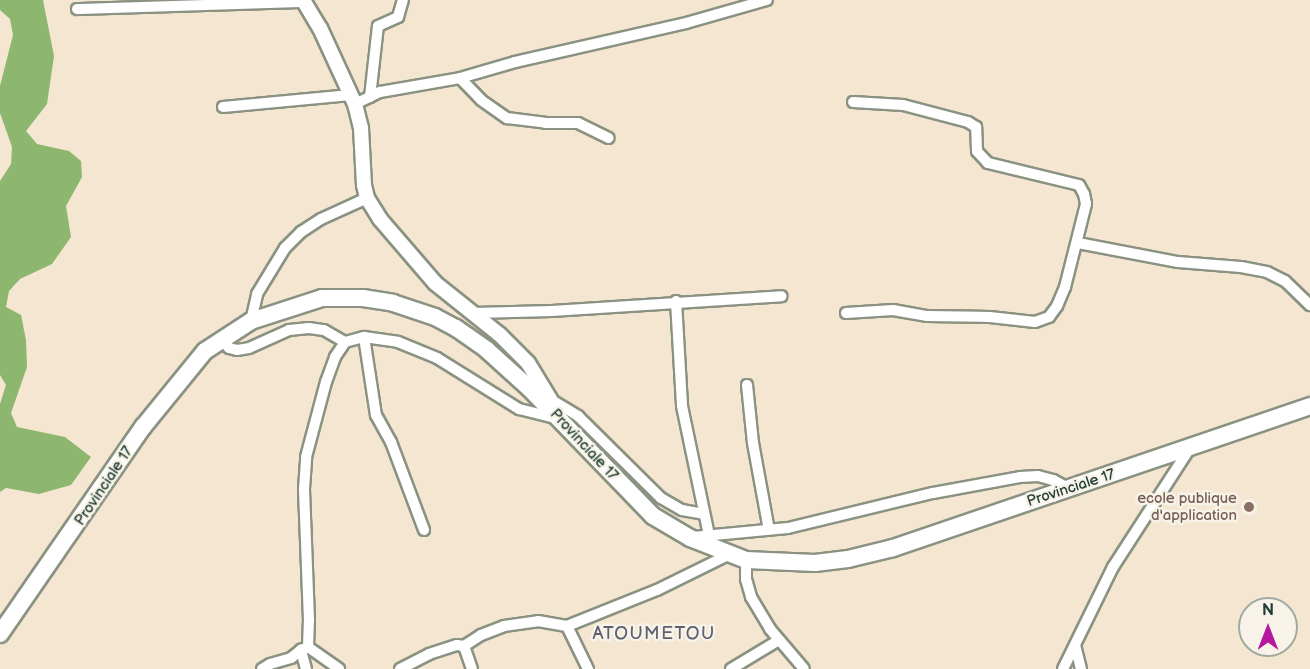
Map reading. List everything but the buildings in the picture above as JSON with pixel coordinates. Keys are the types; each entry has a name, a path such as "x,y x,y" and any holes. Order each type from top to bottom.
{"main road":[{"name":"Provinciale 17","path":"0,634 171,390 205,351 251,321 322,298 363,298 393,303 435,317 471,339 487,350 553,410 653,516 690,538 728,555 746,560 815,563 848,559 893,548 1310,406"}],"street":[{"path":"370,97 378,26 398,17 403,0"},
{"path":"223,107 370,97 380,92 460,78 515,62 686,23 733,5 767,0"},
{"path":"77,9 303,1 320,28 352,100 361,128 367,198 380,219 435,283 499,334 528,363 553,410"},
{"path":"460,78 481,100 507,118 545,123 578,123 609,138"},
{"path":"846,313 893,310 927,316 990,317 1035,322 1049,317 1057,306 1078,243 1086,204 1079,185 988,163 977,151 976,127 968,122 903,105 853,102"},
{"path":"251,321 257,294 285,248 301,232 321,219 367,198"},
{"path":"1078,243 1168,260 1241,267 1267,272 1285,281 1310,305"},
{"path":"474,313 552,311 676,301 782,296"},
{"path":"676,301 682,406 709,536"},
{"path":"221,339 230,348 237,350 249,348 289,330 309,328 324,330 345,342"},
{"path":"306,669 304,649 306,457 326,381 335,357 345,342 364,337 398,342 437,358 519,409 553,410 578,416 661,498 682,510 704,514"},
{"path":"364,337 376,415 391,442 424,530"},
{"path":"747,385 753,443 769,530"},
{"path":"1063,669 1113,567 1190,448"},
{"path":"690,538 769,530 1011,478 1038,476 1053,480 1068,488"},
{"path":"400,669 429,654 457,645 464,646 481,635 504,626 538,621 567,626 657,590 728,555"},
{"path":"746,560 746,579 751,597 779,640 804,669"},
{"path":"567,626 588,669"},
{"path":"731,669 779,640"},
{"path":"1075,645 1081,669"},
{"path":"464,646 472,669"},
{"path":"262,669 270,663 291,658 304,649"},
{"path":"304,649 339,669"}],"green space":[{"path":"0,0 43,0 54,56 47,104 26,131 37,144 69,151 81,161 82,177 66,206 71,237 52,264 20,279 9,291 6,307 21,315 26,340 27,367 11,413 17,427 65,437 91,457 71,485 39,494 6,488 0,492 0,404 6,385 0,375 0,181 11,164 12,147 0,113 0,86 13,35 10,19 0,10"}],"place":[{"name":"ecole publique d'application","path":"1249,507"}],"district":[{"name":"ATOUMETOU","path":"654,634"}]}
